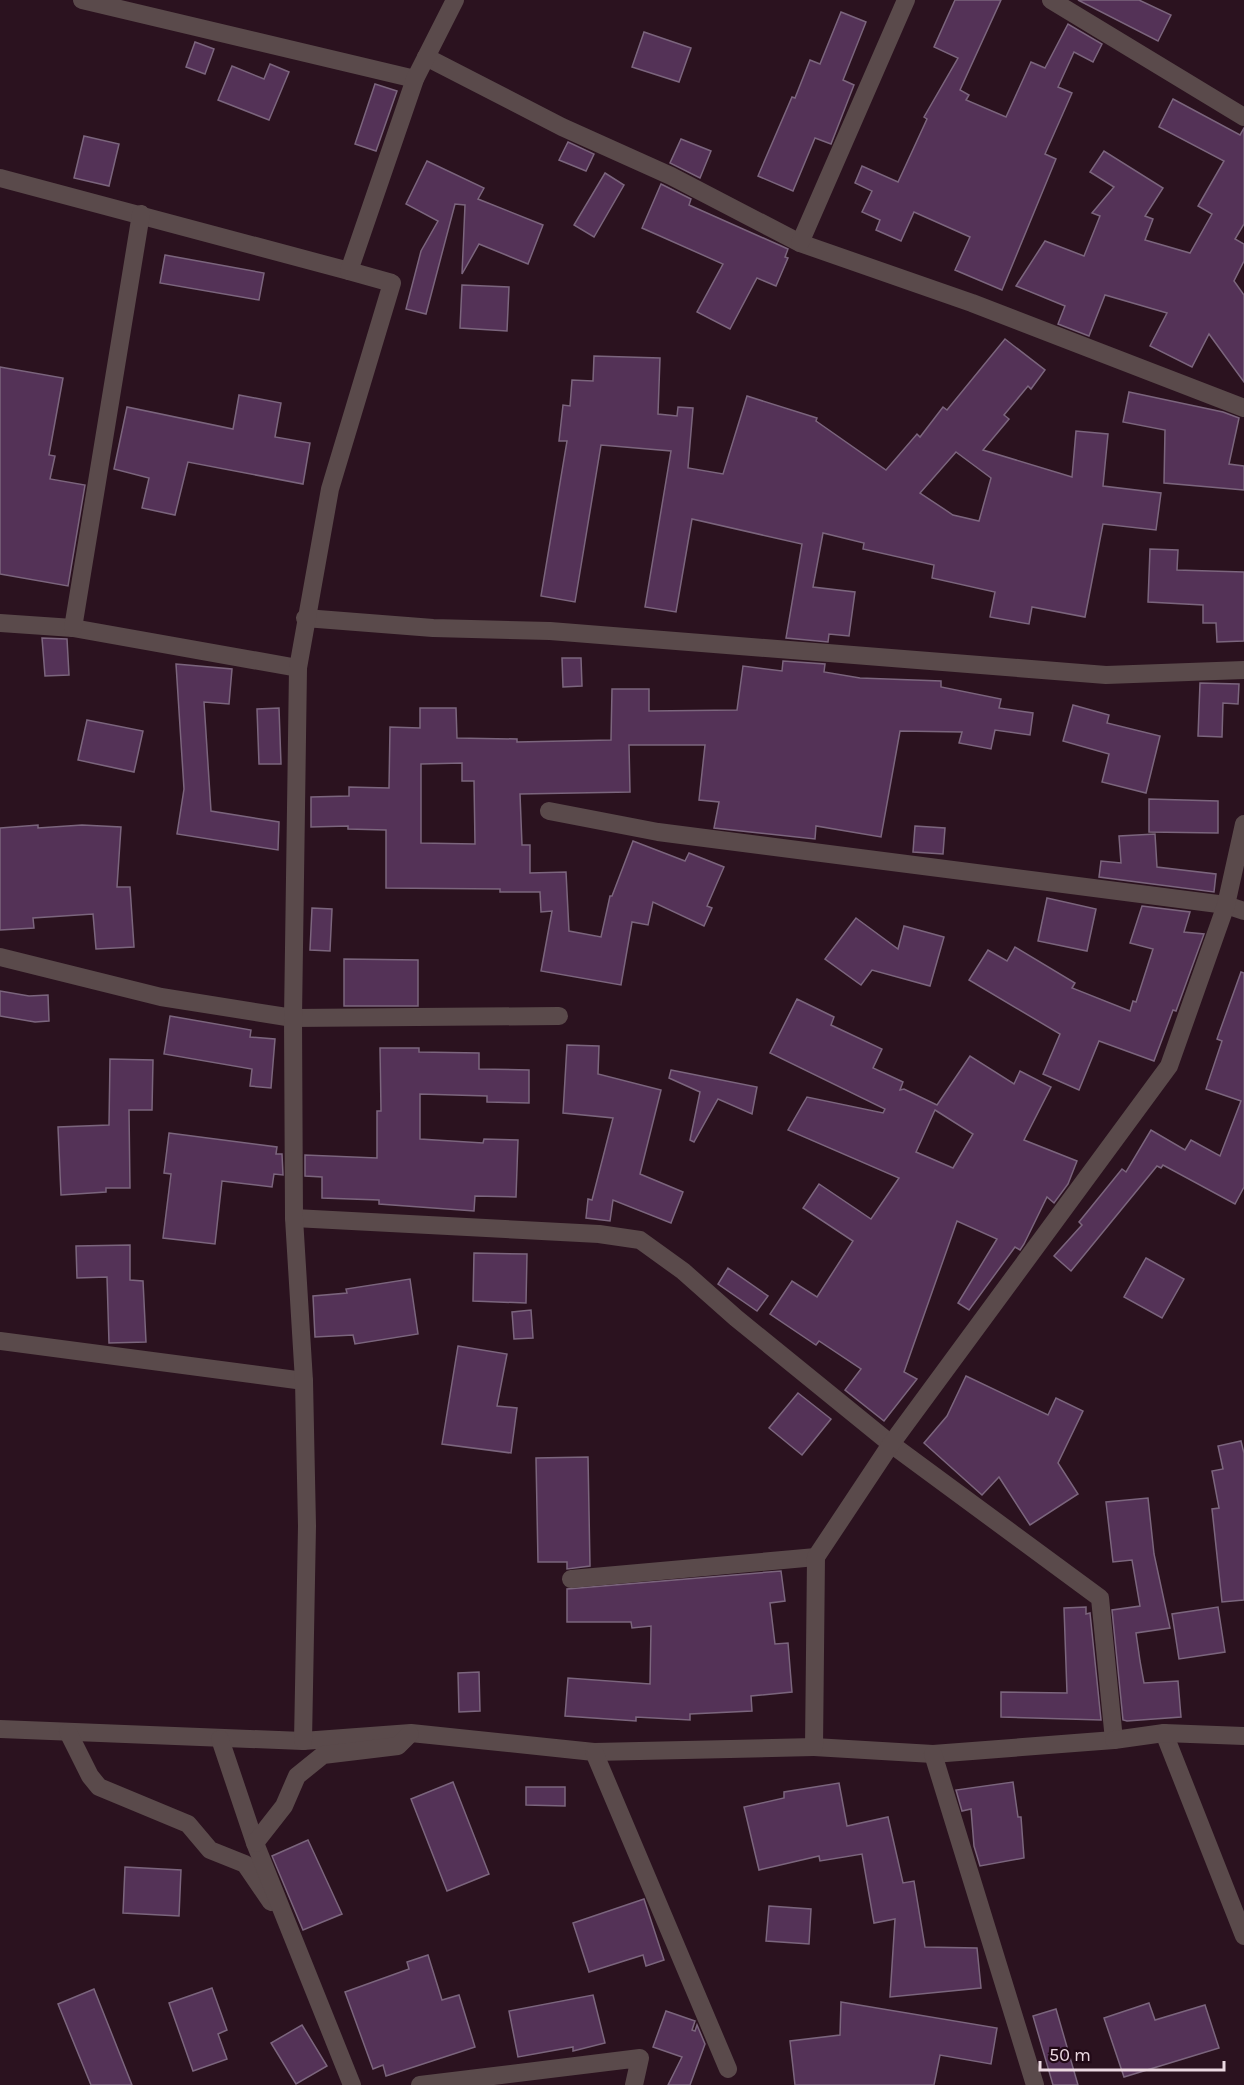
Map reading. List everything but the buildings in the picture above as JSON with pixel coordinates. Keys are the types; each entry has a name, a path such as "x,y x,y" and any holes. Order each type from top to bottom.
{"street":[{"path":"82,0 416,79"},
{"path":"349,271 416,79 455,0"},
{"path":"800,243 906,0"},
{"path":"1051,0 1244,117"},
{"path":"426,57 562,127 671,176 800,243 972,303 1244,408"},
{"path":"0,178 392,283 330,489 305,618 298,668 292,1018 294,1218 304,1381 307,1526 303,1741"},
{"path":"74,628 141,214"},
{"path":"305,618 433,628 550,631 1106,675 1244,670"},
{"path":"0,623 74,628 298,668"},
{"path":"549,811 658,832 1226,905 1244,911"},
{"path":"814,1747 816,1557 891,1444 1169,1066 1226,905 1244,824"},
{"path":"0,957 161,997 292,1018 559,1016"},
{"path":"294,1218 599,1234 640,1240 683,1271 745,1326 891,1444 1100,1598 1114,1740"},
{"path":"0,1341 304,1381"},
{"path":"571,1579 816,1557"},
{"path":"0,1729 303,1741 411,1733 594,1752 814,1747 933,1754 1114,1740 1164,1733 1244,1736"},
{"path":"68,1732 90,1776 99,1787 188,1824 210,1850 245,1864 289,1927"},
{"path":"255,1843 284,1806 297,1776 323,1755 398,1746 411,1733"},
{"path":"1164,1733 1244,1936"},
{"path":"220,1739 255,1843 352,2085"},
{"path":"594,1752 728,2069"},
{"path":"933,1754 1035,2085"},
{"path":"420,2085 640,2058 634,2085"}]}
